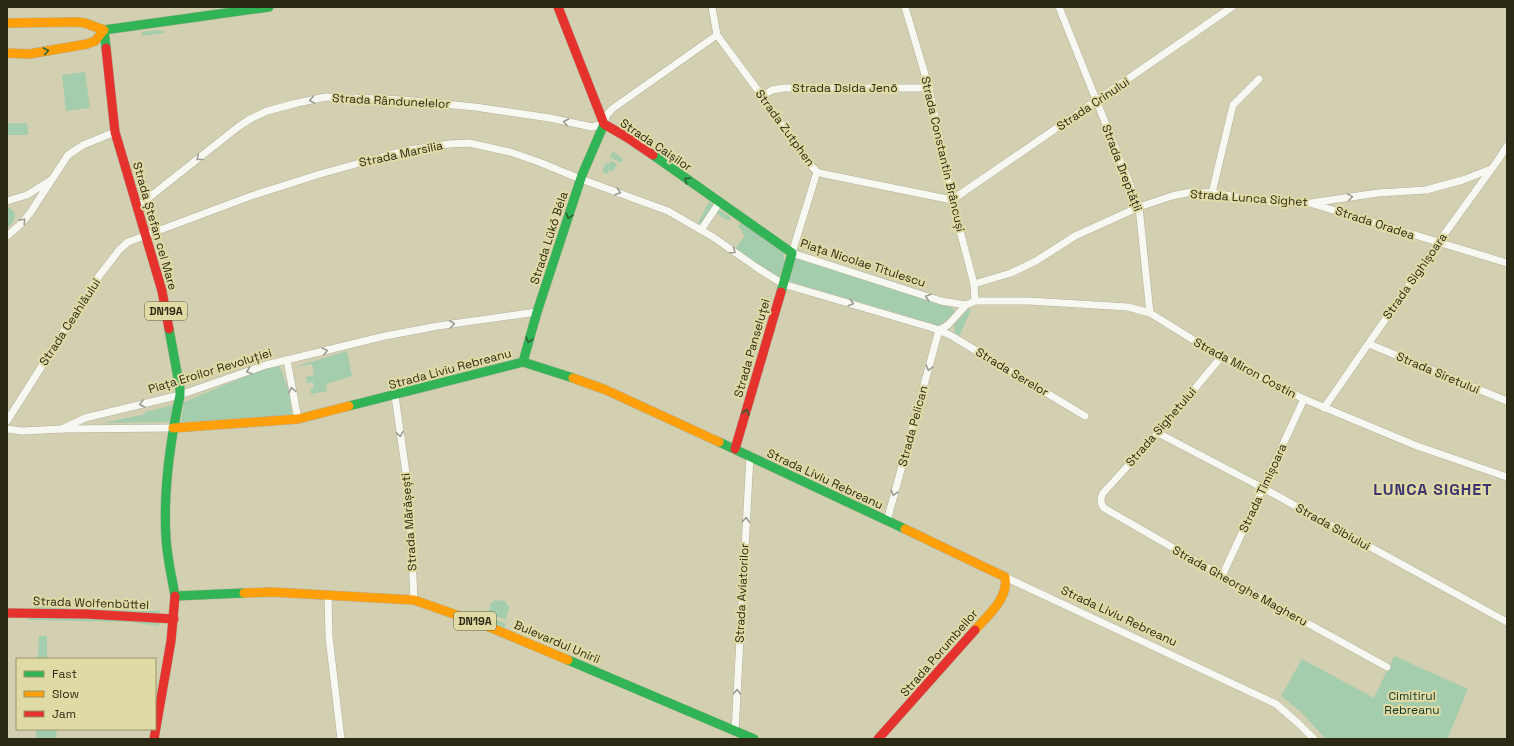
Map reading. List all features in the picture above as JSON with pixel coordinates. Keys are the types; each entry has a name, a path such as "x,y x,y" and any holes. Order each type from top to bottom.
{"main road":[{"path":"7,22 76,22 85,23 104,30 252,8 269,7"},
{"name":"Strada Caișilor","path":"558,7 604,124 628,138 719,203"},
{"path":"7,53 29,54 87,44 95,41 104,30"},
{"name":"Strada Ștefan cel Mare","path":"104,30 115,132 162,291 180,394 173,428 165,516 166,540 175,596"},
{"name":"Strada Lükő Béla","path":"523,362 537,312 581,179 604,124"},
{"name":"Piața Nicolae Titulescu","path":"719,203 792,253"},
{"name":"Strada Panseluței","path":"735,449 792,253"},
{"name":"Strada Liviu Rebreanu","path":"298,419 395,396 523,362 606,390 750,456 1005,577"},
{"name":"Piața Eroilor Revoluției","path":"173,428 298,419"},
{"name":"Strada Porumbeilor","path":"878,739 998,604 1006,588 1005,577"},
{"name":"Bulevardul Unirii","path":"175,596 271,592 414,600 432,605 482,624 754,739"},
{"name":"DN19A","path":"156,727 174,619 175,596"},
{"name":"Strada Wolfenbüttel","path":"7,613 83,614 174,619"}],"street":[{"name":"Strada Zutphen","path":"712,7 717,35 808,162 817,172 952,200"},
{"name":"Strada Constantin Brâncuși","path":"905,7 929,88 952,200 974,284 976,301"},
{"name":"Strada Dreptății","path":"1059,7 1139,207 1150,313"},
{"name":"Strada Crinului","path":"952,200 1232,7"},
{"path":"604,124 606,116 612,109 717,35"},
{"path":"1212,193 1232,105 1259,79"},
{"name":"Strada Dsida Jenő","path":"762,96 772,90 784,88 929,88"},
{"name":"Strada Rândunelelor","path":"137,207 250,119 267,111 326,97 410,100 475,107 535,116 592,127 604,124"},
{"path":"7,236 22,223 37,204 68,155 101,137 115,132"},
{"name":"Strada Marsilia","path":"145,236 251,196 320,174 403,151 448,144 469,143 488,146 539,162 668,211 701,230"},
{"name":"Strada Sighișoara","path":"1324,408 1507,146"},
{"path":"1498,160 1507,161"},
{"name":"Strada Lunca Sighet","path":"974,284 1011,273 1036,261 1075,236 1139,207 1172,196 1191,192 1212,193 1271,202 1311,203 1378,193 1426,190 1463,180 1491,169"},
{"path":"792,253 817,172"},
{"path":"7,202 27,194 53,179"},
{"path":"27,194 37,204"},
{"path":"719,203 701,230 783,284 939,330 948,325 966,305 976,301"},
{"name":"Strada Oradea","path":"1311,203 1507,263"},
{"name":"Strada Ceahlăului","path":"7,421 99,276 123,245 145,236"},
{"name":"Piața Nicolae Titulescu","path":"792,253 941,301 966,305"},
{"name":"Strada Miron Costin","path":"976,301 1029,301 1128,307 1150,313 1221,357 1304,399 1417,446 1507,477"},
{"path":"287,360 385,336 438,326 537,312"},
{"name":"Strada Serelor","path":"939,330 950,335 1085,416"},
{"name":"Strada Pelican","path":"887,521 939,330"},
{"name":"Strada Siretului","path":"1369,344 1507,401"},
{"name":"Strada Sighetului","path":"1101,497 1158,433 1221,357"},
{"name":"Piața Eroilor Revoluției","path":"62,429 85,418 180,394 266,365 287,360 298,419"},
{"name":"Strada Mărășești","path":"395,396 409,494 414,600"},
{"name":"Strada Timișoara","path":"1222,576 1304,399"},
{"name":"Piața Eroilor Revoluției","path":"7,429 22,431 62,429 173,428"},
{"name":"Strada Sibiului","path":"1158,433 1263,488 1507,622"},
{"name":"Strada Aviatorilor","path":"735,731 750,456"},
{"name":"Strada Gheorghe Magheru","path":"1101,497 1104,508 1222,576 1387,667"},
{"name":"Strada Liviu Rebreanu","path":"1005,577 1276,704 1298,722 1314,739"},
{"path":"328,595 329,637 341,739"}],"green space":[{"path":"157,30 163,31 164,33 142,36 142,32"},
{"path":"85,72 90,108 66,111 62,75"},
{"path":"7,123 27,123 28,135 7,135"},
{"path":"613,151 623,159 621,163 610,157"},
{"path":"611,161 617,164 613,171 609,170 607,174 602,172 606,163 609,164"},
{"path":"709,201 714,206 701,224 698,223"},
{"path":"7,207 14,212 15,217 7,228"},
{"path":"718,209 730,217 730,220 726,220 716,213"},
{"path":"740,223 780,246 784,256 784,264 779,278 735,249 745,235 738,227"},
{"path":"794,258 950,307 954,309 955,313 940,326 788,281"},
{"path":"968,309 971,310 960,335 955,334 954,325"},
{"path":"347,351 352,376 326,384 327,391 311,394 310,389 314,388 313,382 307,383 306,377 314,375 312,364 294,367"},
{"path":"275,364 280,367 289,391 292,415 181,422 184,402"},
{"path":"174,405 172,422 103,423 145,414 145,412"},
{"path":"495,600 505,601 509,607 506,620 488,613 491,603"},
{"path":"34,606 74,609 160,611 160,614 33,610"},
{"path":"27,616 159,622 159,626 130,622 27,620"},
{"path":"488,616 506,624 505,628 488,620"},
{"path":"39,636 47,636 47,658 38,658"},
{"name":"Cimitirul Rebreanu","path":"1394,656 1468,689 1447,739 1326,739 1301,712 1281,696 1302,659 1374,698"},
{"path":"36,730 57,730 56,739 36,739"}],"traffic: fast":[{"path":"106,48 104,30 269,7"},
{"path":"523,362 537,312 582,175 604,124"},
{"path":"653,155 792,253 781,292"},
{"path":"169,329 180,389 168,466 165,520 168,560 175,596 244,593"},
{"path":"349,406 523,362 573,378"},
{"path":"719,442 905,529"},
{"path":"568,660 754,739"}],"traffic: slow":[{"path":"7,23 77,22 85,23 104,30 95,41 87,44 29,54 7,53"},
{"path":"573,378 606,390 719,442"},
{"path":"173,428 298,419 349,406"},
{"path":"905,529 1005,577 1004,592 1001,599 975,630"},
{"path":"244,593 271,592 414,600 482,624 568,660"}],"traffic: jam":[{"path":"558,7 604,124 653,155"},
{"path":"106,48 115,132 162,291 169,329"},
{"path":"735,449 781,292"},
{"path":"156,727 171,641 175,596"},
{"path":"7,613 86,614 174,619"},
{"path":"878,739 975,630"},
{"path":"154,739 156,730"}],"district":[{"name":"LUNCA SIGHET","path":"1433,489"}]}
